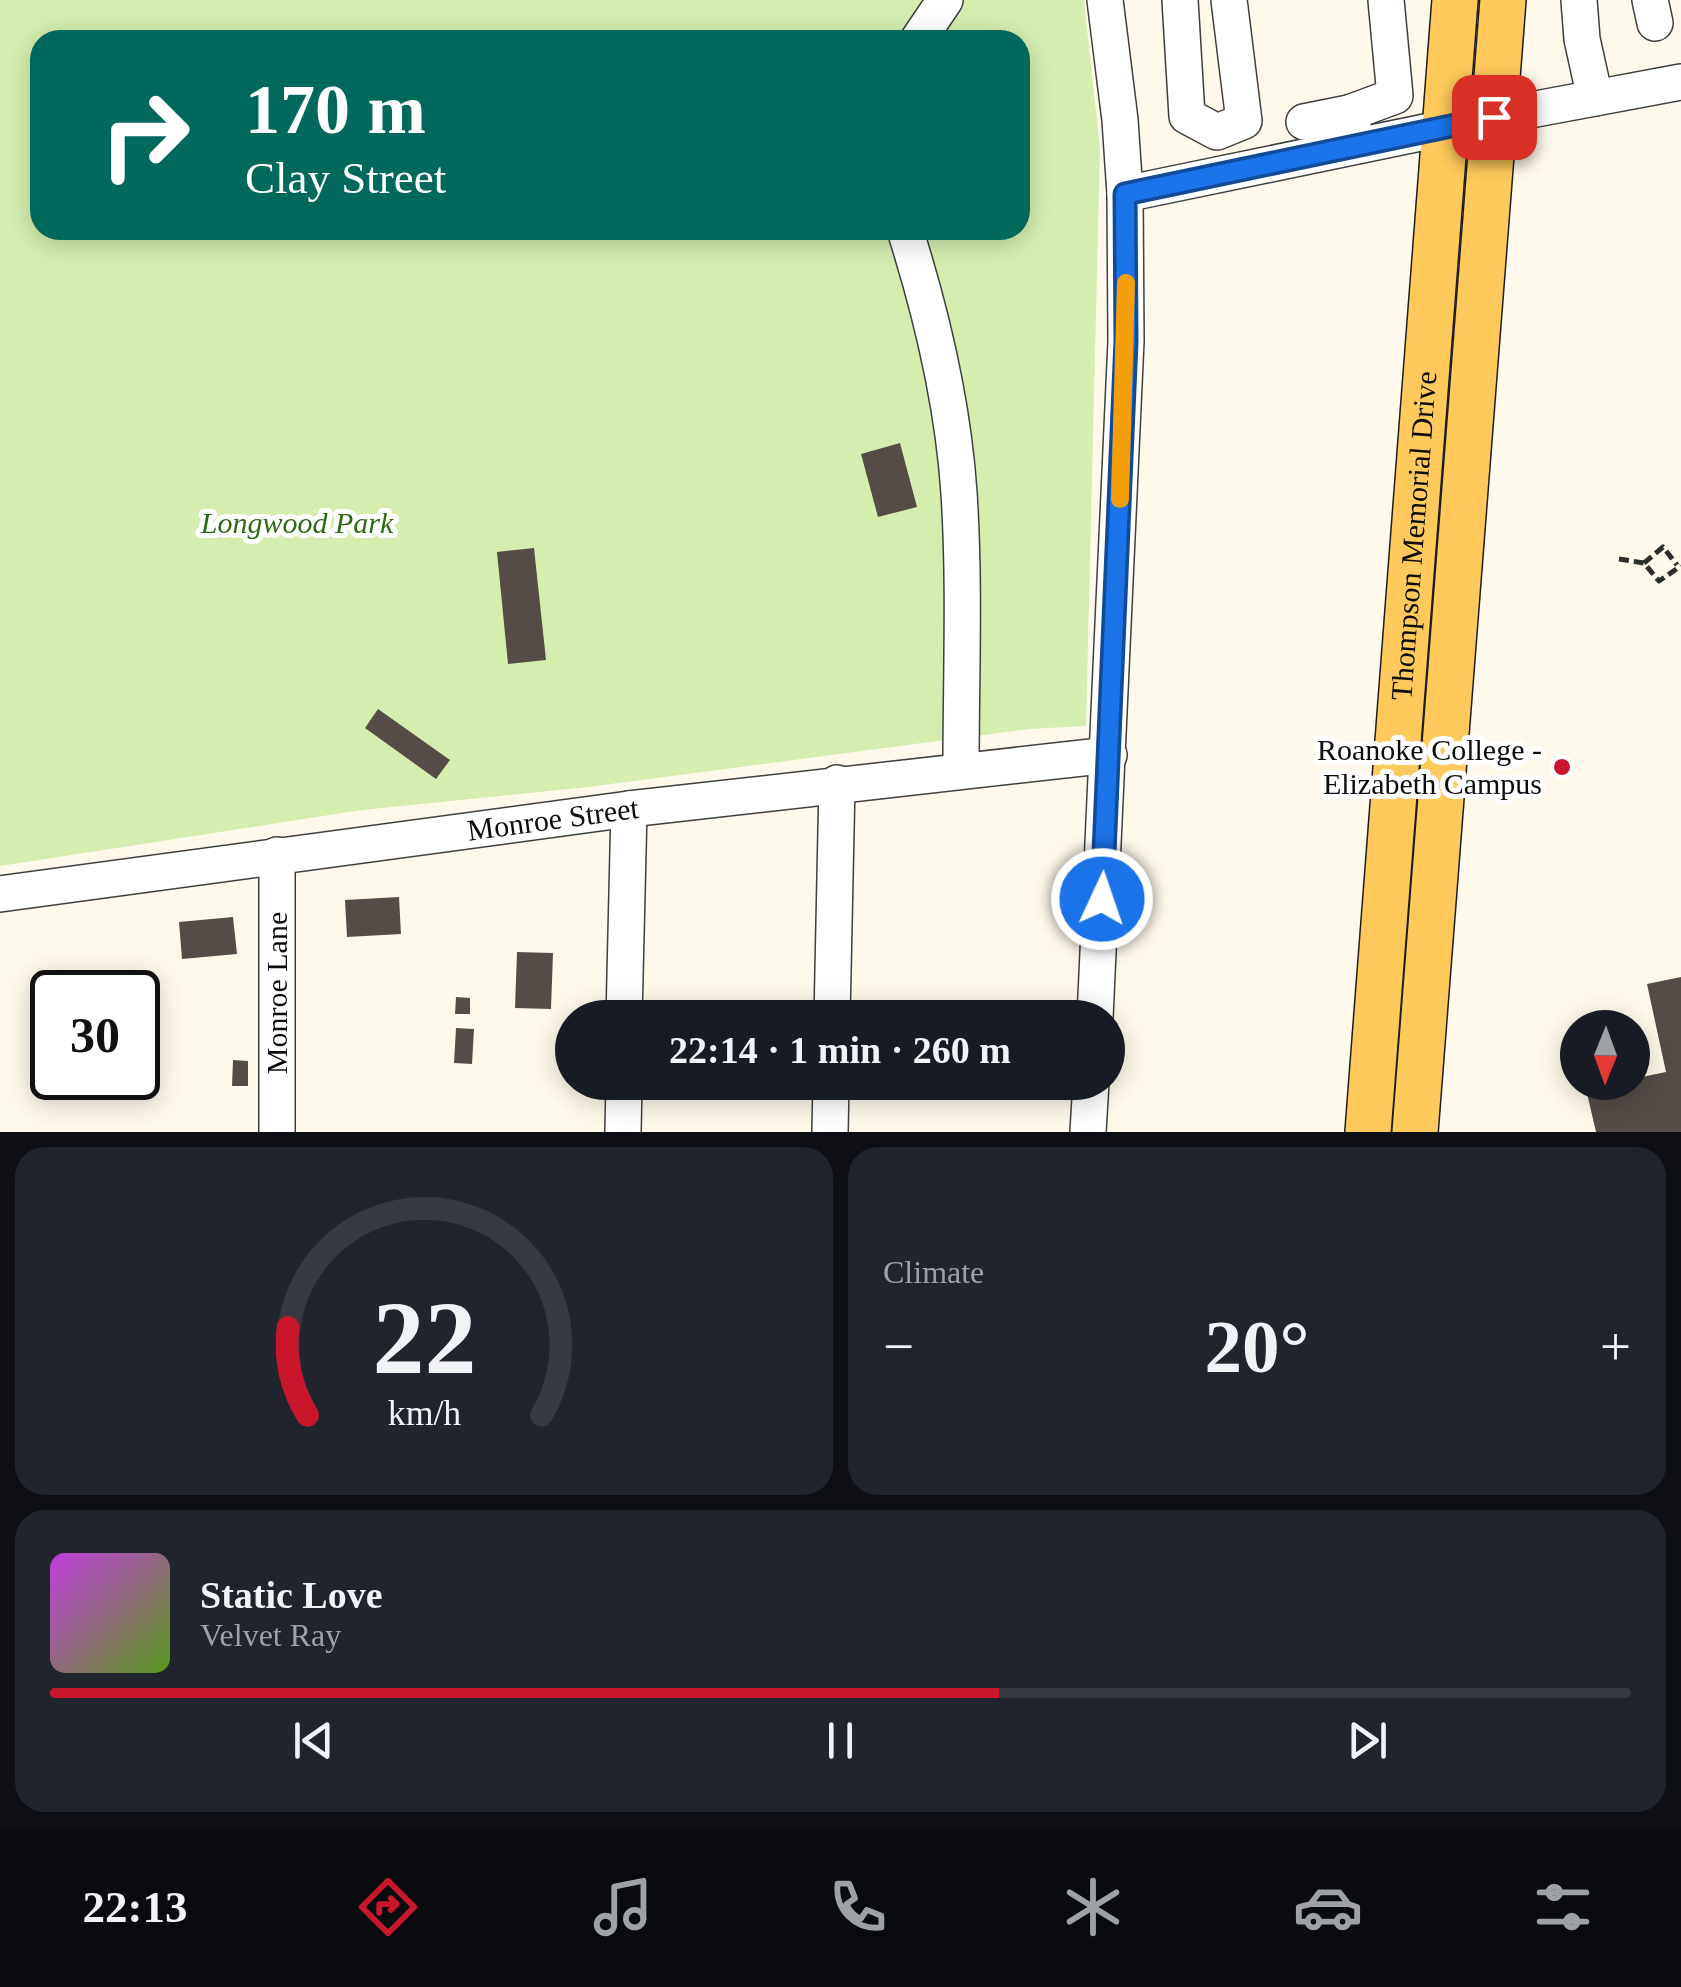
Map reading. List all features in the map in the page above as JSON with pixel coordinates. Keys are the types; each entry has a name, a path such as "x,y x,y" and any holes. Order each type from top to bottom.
{"main road":[{"name":"Thompson Memorial Drive","path":"1368,1132 1456,0"},
{"name":"Thompson Memorial Drive","path":"1415,1132 1503,0"}],"street":[{"path":"925,30 946,0"},
{"path":"1096,1000 1126,341 1125,194 1105,0"},
{"path":"1180,0 1186,116 1217,132 1244,121 1238,1"},
{"path":"1125,194 1222,174 1353,129 1395,96 1386,0"},
{"path":"1579,0 1582,40 1595,98"},
{"path":"1304,122 1353,129 1446,128 1681,82"},
{"path":"1217,132 1222,174"},
{"path":"908,240 931,319 950,408 959,493 960,770"},
{"name":"Monroe Street","path":"0,894 630,809 1109,755"},
{"path":"832,1000 837,784"},
{"path":"625,1000 630,809"},
{"name":"Monroe Lane","path":"276,855 277,1132"},
{"path":"623,1132 624,1100"},
{"path":"830,1132 831,1100"},
{"path":"1088,1132 1090,1100"}],"path":[{"path":"1618,559 1644,563 1659,581 1679,566 1663,547 1644,563"}],"green space":[{"name":"Longwood Park","path":"0,0 1084,0 1100,149 1086,726 1030,729 588,787 362,810 0,866"}],"building":[{"path":"900,443 917,507 878,517 861,454"},
{"path":"534,548 546,660 508,664 497,552"},
{"path":"378,709 450,760 436,779 365,728"},
{"path":"399,897 401,934 347,937 345,900"},
{"path":"233,917 237,954 182,959 179,922"},
{"path":"517,952 553,953 551,1009 515,1008"},
{"path":"1681,977 1681,1132 1596,1132 1589,1100 1650,1100 1650,1075 1666,1072 1647,984"},
{"path":"456,997 470,998 470,1014 455,1014"},
{"path":"456,1028 474,1029 472,1064 454,1063"},
{"path":"233,1060 248,1061 248,1086 232,1086"}],"slow traffic":[{"path":"1120,499 1126,283"}],"place":[{"name":"Roanoke College - Elizabeth Campus","path":"1562,767"}],"route":[{"path":"1102,899 1126,341 1125,194 1494,117"}]}
